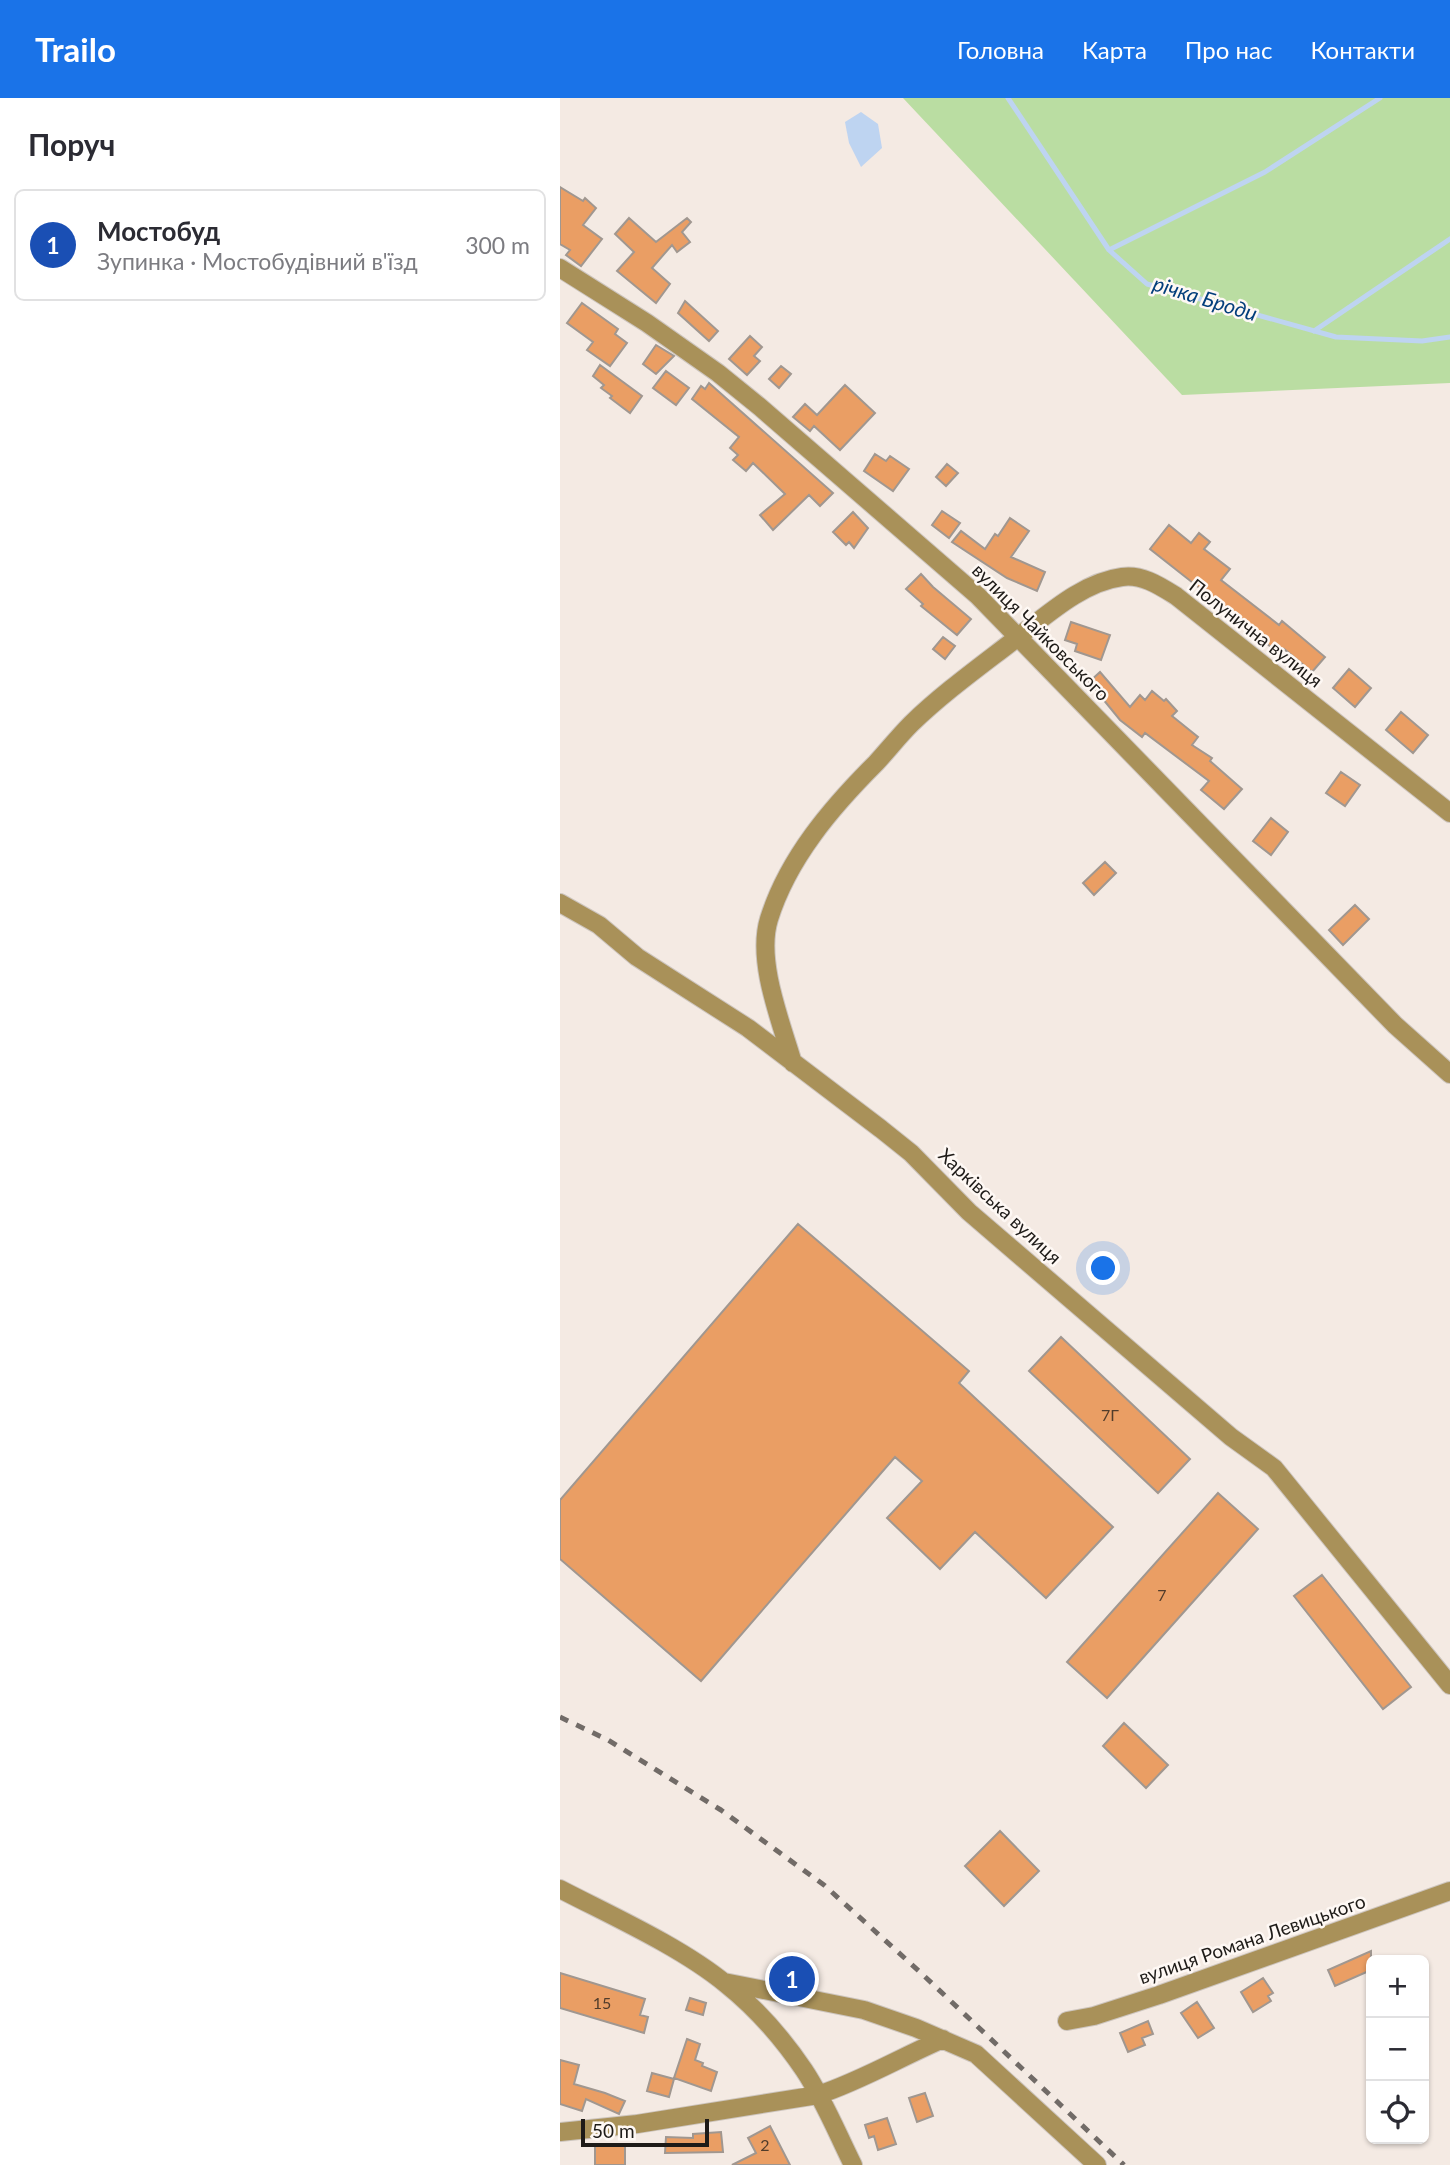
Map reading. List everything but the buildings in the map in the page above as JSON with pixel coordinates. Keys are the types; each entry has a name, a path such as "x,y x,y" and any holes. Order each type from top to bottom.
{"street":[{"name":"вулиця Чайковського","path":"560,268 679,344 760,407 940,561 1019,636 1395,1025 1450,1074"},
{"name":"Полунична вулиця","path":"793,1063 772,986 766,949 769,918 790,872 813,835 833,807 912,723 1055,608 1098,585 1123,577 1147,580 1188,605 1450,813"},
{"name":"Харківська вулиця","path":"560,903 599,925 637,957 748,1028 911,1153 969,1212 1231,1437 1274,1468 1450,1685"},
{"path":"560,1889 640,1931 724,1982 760,2015 803,2069 853,2165"},
{"name":"вулиця Романа Левицького","path":"1067,2021 1094,2016 1184,1986 1450,1891"},
{"path":"724,1982 864,2010 976,2054 1097,2165"},
{"path":"560,2132 637,2124 818,2095 843,2087 943,2039"}],"green space":[{"path":"903,98 1450,98 1450,383 1182,395"}],"water":[{"path":"861,112 878,124 882,148 861,167 849,143 845,122"}],"waterway":[{"name":"річка Броди","path":"1008,98 1109,250 1147,284 1336,337 1422,341 1450,337"},
{"path":"1109,250 1265,172 1380,98"},
{"path":"1314,331 1450,239"}],"railway":[{"path":"560,1717 608,1740 721,1810 824,1885 1124,2165"}],"place":[{"name":"Мостобуд","path":"792,1979"}]}
